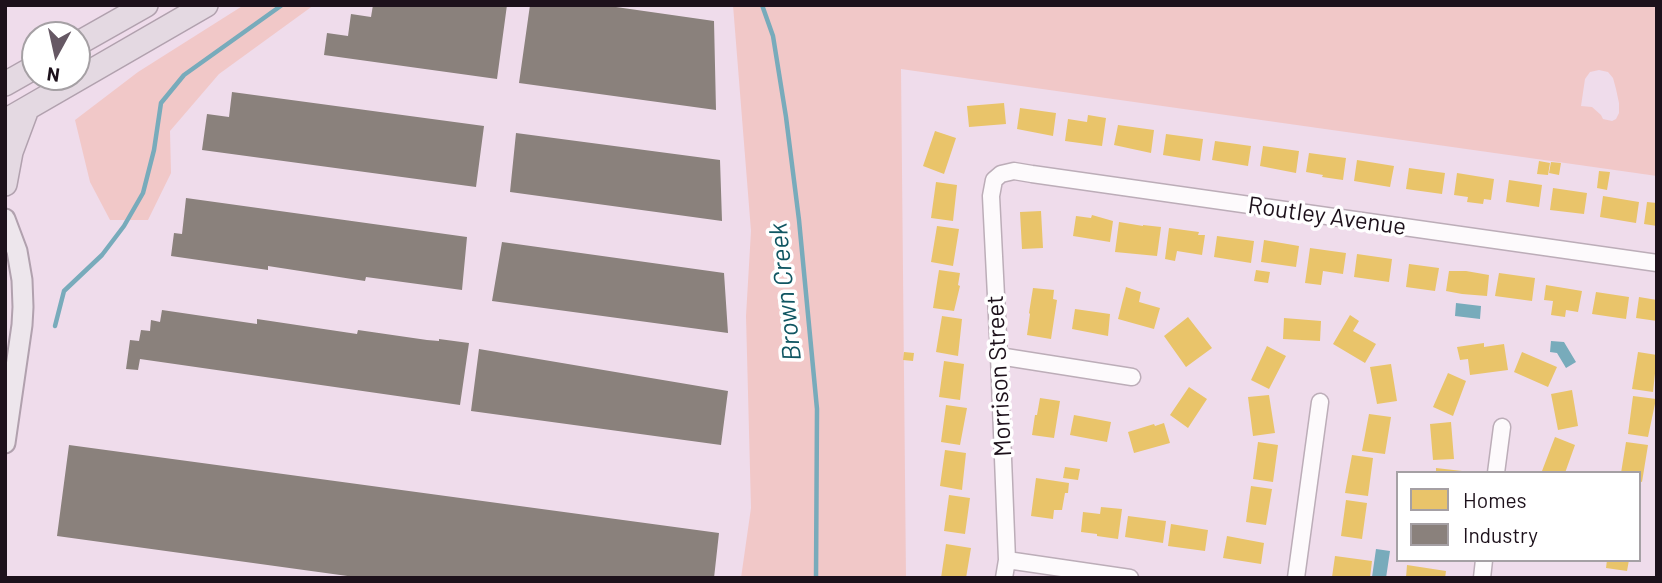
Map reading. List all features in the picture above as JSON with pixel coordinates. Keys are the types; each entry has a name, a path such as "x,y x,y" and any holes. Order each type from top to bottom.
{"highway":[{"path":"91,36 146,5"},
{"path":"5,121 206,5"},
{"path":"5,184 11,152 27,109"}],"main road":[{"path":"5,219 17,251 23,307 5,443"}],"street":[{"name":"Routley Avenue","path":"997,176 1009,172 1023,173 1657,262"},
{"name":"Morrison Street","path":"997,176 991,196 1007,559 1004,578"},
{"path":"999,356 1132,377"},
{"path":"1296,578 1320,402"},
{"path":"1496,471 1502,427"},
{"path":"1007,559 1130,578"}],"shaded area":[{"path":"244,5 314,5 219,74 170,131 171,173 148,220 110,220 90,182 75,120 138,72"},
{"path":"733,5 1657,5 1657,176 901,69 906,578 741,578 751,508 746,316 751,231","holes":["1590,72 1608,72 1613,78 1619,103 1619,113 1612,121 1603,119 1592,107 1581,106 1585,79"]}],"water":[{"path":"1456,303 1481,306 1480,319 1455,316"},
{"path":"1551,341 1564,342 1576,362 1566,368 1557,353 1550,352"},
{"path":"1376,549 1390,551 1386,578 1372,577"}],"building: Homes":[{"path":"1004,103 1006,124 969,127 967,106"},
{"path":"1020,108 1056,113 1053,136 1017,129"},
{"path":"1088,115 1106,118 1102,146 1065,141 1068,119 1087,122"},
{"path":"1118,125 1154,130 1151,153 1114,145"},
{"path":"935,131 956,138 944,174 923,166"},
{"path":"1166,134 1203,139 1200,161 1163,155"},
{"path":"1215,141 1251,146 1248,166 1212,160"},
{"path":"1263,146 1299,151 1296,173 1260,166"},
{"path":"1309,153 1346,158 1343,180 1306,172"},
{"path":"1357,160 1394,166 1390,187 1354,181"},
{"path":"1539,161 1550,163 1548,175 1537,174"},
{"path":"1551,162 1561,163 1559,175 1549,173"},
{"path":"1409,168 1445,173 1442,194 1406,189"},
{"path":"1599,171 1610,172 1607,190 1597,188"},
{"path":"1457,173 1494,179 1491,200 1484,199 1483,204 1467,202 1468,197 1454,195"},
{"path":"1509,180 1542,185 1539,207 1506,202"},
{"path":"936,182 957,185 953,221 931,218"},
{"path":"1553,188 1587,193 1584,214 1550,210"},
{"path":"1603,196 1639,202 1636,223 1600,217"},
{"path":"1647,202 1657,203 1657,226 1644,224"},
{"path":"1041,211 1043,248 1022,249 1020,212"},
{"path":"1092,215 1113,221 1110,242 1073,236 1076,216 1091,218"},
{"path":"1119,222 1161,227 1157,256 1115,252"},
{"path":"937,226 959,229 953,266 931,262"},
{"path":"1169,228 1205,235 1202,255 1177,251 1175,261 1165,259"},
{"path":"1217,236 1254,241 1251,263 1214,257"},
{"path":"1264,240 1299,246 1296,267 1261,262"},
{"path":"1310,248 1346,253 1343,274 1323,271 1321,285 1305,283"},
{"path":"1357,254 1392,259 1389,282 1354,277"},
{"path":"1409,264 1439,268 1435,291 1406,287"},
{"path":"939,270 960,273 954,311 933,308"},
{"path":"1256,270 1270,272 1268,283 1254,281"},
{"path":"1449,271 1489,275 1487,296 1446,291"},
{"path":"1499,273 1535,278 1532,301 1495,296"},
{"path":"1546,285 1582,291 1578,312 1566,310 1565,317 1551,315 1553,301 1544,300"},
{"path":"1126,287 1141,292 1139,302 1160,308 1154,329 1118,319"},
{"path":"1033,288 1054,290 1053,299 1057,300 1051,339 1027,335"},
{"path":"1596,292 1629,297 1626,319 1592,314"},
{"path":"1639,297 1657,300 1657,321 1636,318"},
{"path":"1075,309 1110,314 1108,336 1072,329"},
{"path":"1350,315 1359,321 1353,331 1376,344 1365,363 1333,344"},
{"path":"942,316 962,319 958,356 936,352"},
{"path":"1188,317 1212,348 1186,367 1164,336"},
{"path":"1284,318 1321,321 1320,341 1283,339"},
{"path":"1484,343 1484,347 1504,344 1508,370 1470,375 1468,359 1460,360 1457,347"},
{"path":"1267,346 1286,356 1269,389 1251,380"},
{"path":"904,352 914,353 913,361 903,360"},
{"path":"1522,352 1557,367 1548,387 1514,372"},
{"path":"1638,352 1657,355 1653,392 1632,389"},
{"path":"944,361 964,364 960,400 939,397"},
{"path":"1391,364 1397,401 1377,404 1370,367"},
{"path":"1448,373 1466,381 1453,416 1433,407"},
{"path":"1189,387 1207,399 1188,428 1170,415"},
{"path":"1572,390 1578,426 1558,430 1551,394"},
{"path":"1269,395 1275,433 1253,436 1248,397"},
{"path":"1633,396 1656,399 1648,437 1628,434"},
{"path":"1040,398 1060,401 1054,438 1032,435"},
{"path":"946,405 967,408 960,445 941,442"},
{"path":"1369,414 1391,417 1385,454 1362,451"},
{"path":"1074,415 1111,422 1107,442 1070,435"},
{"path":"1451,422 1454,459 1433,460 1430,424"},
{"path":"1164,423 1170,443 1134,453 1128,432"},
{"path":"1555,437 1575,445 1566,471 1542,471"},
{"path":"1258,442 1278,445 1273,482 1253,479"},
{"path":"1626,442 1648,445 1642,482 1641,471 1621,471"},
{"path":"945,450 966,453 962,490 940,486"},
{"path":"1352,455 1373,458 1368,496 1345,493"},
{"path":"1065,467 1080,469 1078,480 1063,478"},
{"path":"1436,468 1462,471 1436,471"},
{"path":"1036,478 1069,483 1062,510 1054,510 1053,519 1031,516"},
{"path":"1251,486 1272,489 1266,525 1246,522"},
{"path":"949,495 970,498 965,534 944,531"},
{"path":"1346,500 1367,503 1362,539 1341,536"},
{"path":"1101,507 1122,509 1118,539 1081,532 1083,512 1100,514"},
{"path":"1128,516 1166,521 1163,543 1125,537"},
{"path":"1171,524 1208,530 1205,551 1168,546"},
{"path":"1227,536 1264,543 1261,564 1223,558"},
{"path":"946,544 971,548 966,578 941,578"},
{"path":"1335,556 1372,561 1370,578 1332,577"},
{"path":"1607,562 1629,562 1627,571 1606,568"},
{"path":"1407,565 1446,571 1445,578 1406,578"}],"building: Industry":[{"path":"373,5 507,5 497,79 324,55 327,33 348,36 351,14 371,17"},
{"path":"530,5 602,5 714,21 716,110 519,83"},
{"path":"232,92 484,126 476,187 202,150 207,114 229,117"},
{"path":"516,133 720,160 722,221 510,192"},
{"path":"186,198 467,237 462,290 366,277 365,281 268,266 268,270 171,256 174,233 182,234"},
{"path":"502,242 724,273 728,333 492,301"},
{"path":"162,310 257,324 257,319 357,334 358,330 469,343 460,405 140,359 138,370 126,369 130,340 139,341 141,330 150,331 151,320 160,322"},
{"path":"479,349 728,391 721,445 471,411"},
{"path":"69,445 719,533 714,578 362,578 57,536"}],"waterway":[{"path":"55,326 64,291 102,255 124,226 143,193 154,150 161,103 184,75 282,5"},
{"name":"Brown Creek","path":"762,5 773,36 786,117 817,409 816,578"}]}
